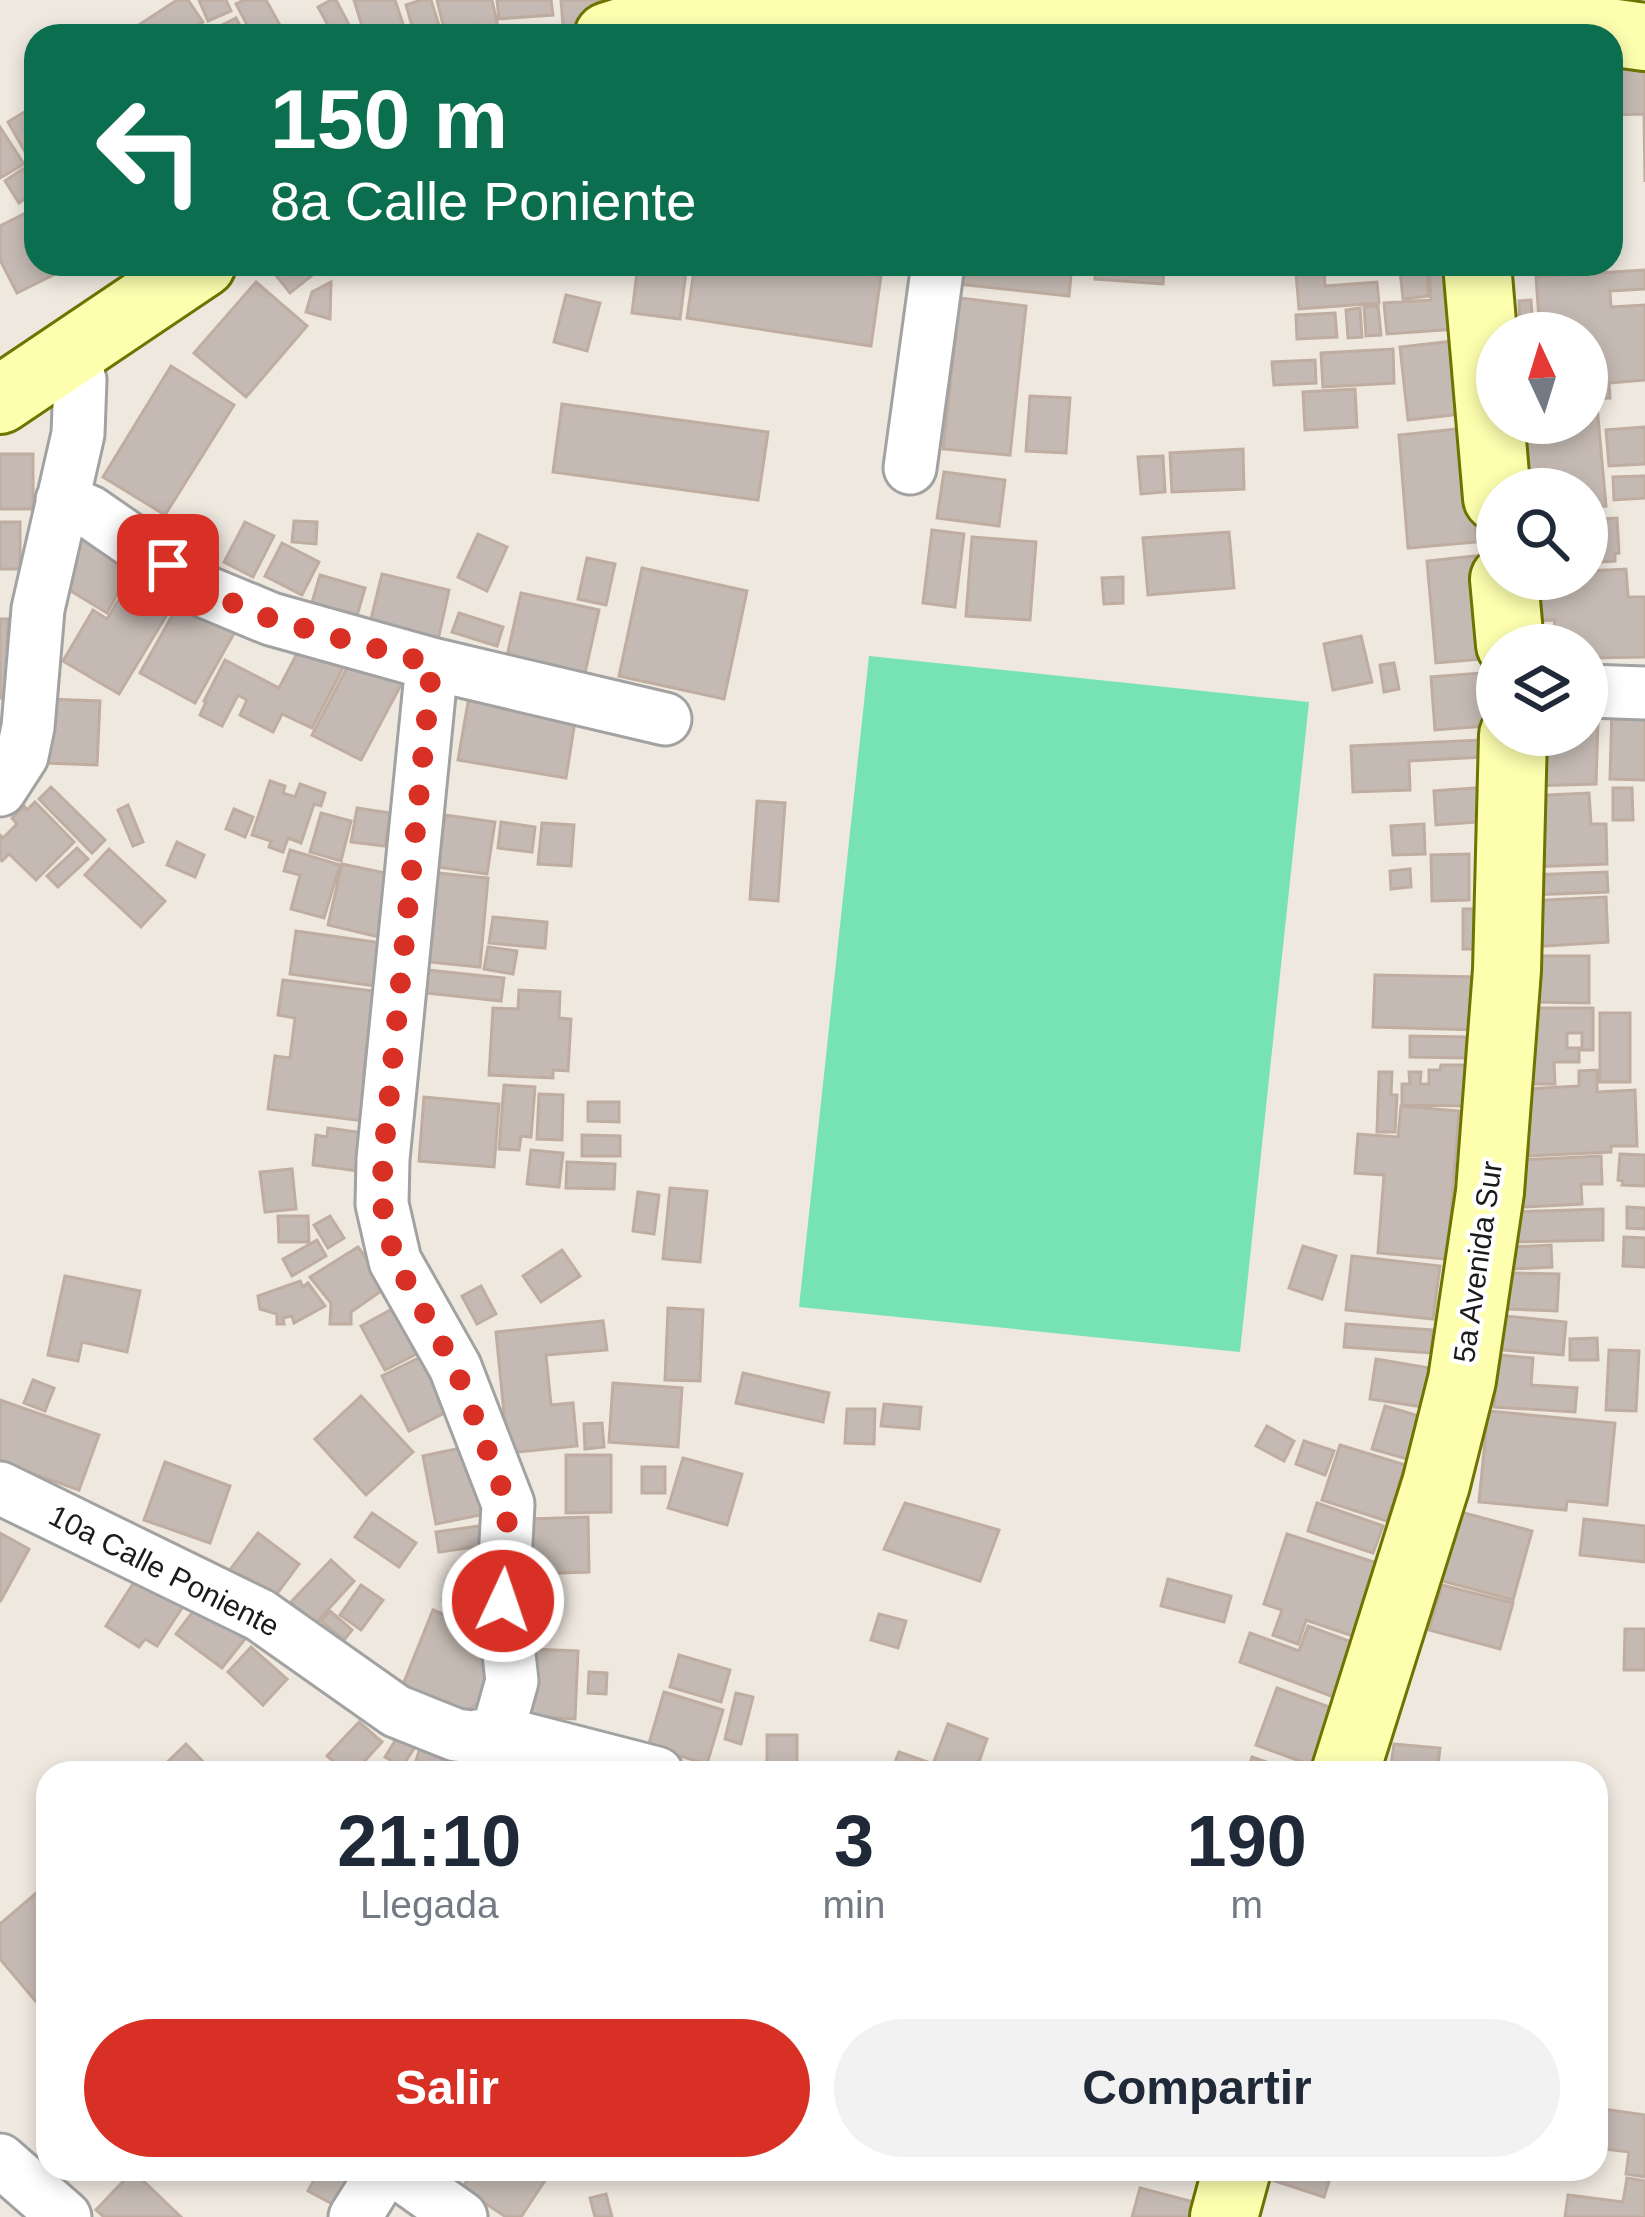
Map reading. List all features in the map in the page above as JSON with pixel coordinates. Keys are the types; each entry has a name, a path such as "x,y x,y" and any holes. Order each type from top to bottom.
{"street":[{"path":"650,24 719,12 799,8 960,24"},
{"path":"992,24 1322,9 1413,24"},
{"path":"0,400 185,276"},
{"path":"910,468 936,276"},
{"path":"1478,276 1494,468"},
{"path":"0,790 22,756 38,609 78,434 80,380 74,353"},
{"path":"62,500 90,512 206,592 271,619 432,664 664,719"},
{"path":"432,664 382,1204 395,1261 455,1367 508,1504 503,1601 512,1682 492,1752"},
{"path":"1608,691 1645,692"},
{"name":"5a Avenida Sur","path":"1350,1761 1436,1484 1462,1380 1490,1192 1507,970 1512,756"},
{"name":"10a Calle Poniente","path":"0,1487 260,1615 396,1711 472,1737 492,1752 563,1761"},
{"path":"0,2159 64,2217"},
{"path":"355,2217 380,2181"},
{"path":"407,2181 461,2217"},
{"path":"1224,2217 1234,2181"}],"green space":[{"path":"869,656 1309,702 1240,1352 799,1307"}],"building":[{"path":"177,0 188,0 203,22 200,24 140,24"},
{"path":"199,0 226,0 231,11 208,21"},
{"path":"266,0 279,24 247,24 236,4"},
{"path":"336,0 349,24 327,24 318,7"},
{"path":"354,0 395,0 403,24 361,24"},
{"path":"431,0 438,24 412,24 406,5"},
{"path":"437,0 492,0 497,24 443,24"},
{"path":"497,0 551,0 553,15 499,19"},
{"path":"561,0 602,0 603,24 563,24"},
{"path":"1623,54 1645,57 1645,182 1644,114 1623,115"},
{"path":"24,112 24,150 8,122"},
{"path":"0,127 24,164 0,178"},
{"path":"23,169 24,199 19,203 5,181"},
{"path":"24,214 24,276 51,276 17,293 0,260 0,226"},
{"path":"1645,270 1645,289 1610,291 1611,307 1645,305 1645,380 1609,383 1608,398 1608,312 1538,312 1536,277 1623,276 1623,271"},
{"path":"277,276 311,276 290,293"},
{"path":"637,276 685,276 680,319 632,313"},
{"path":"693,276 881,276 871,346 687,318"},
{"path":"958,276 1071,276 1069,296 957,284"},
{"path":"1095,276 1163,276 1163,284"},
{"path":"1296,276 1324,276 1325,286 1377,282 1379,303 1299,309"},
{"path":"1401,276 1427,276 1429,296 1403,299"},
{"path":"1430,276 1452,276 1456,329 1387,334 1384,303 1431,300"},
{"path":"256,282 307,326 246,397 194,353"},
{"path":"331,282 330,319 306,312 312,292"},
{"path":"566,295 600,303 587,351 554,342"},
{"path":"960,298 1026,306 1010,455 943,449"},
{"path":"1531,300 1532,312 1519,312 1519,301"},
{"path":"1378,306 1381,335 1366,336 1364,307"},
{"path":"1360,308 1362,337 1348,338 1346,310"},
{"path":"1335,313 1337,337 1297,339 1296,315"},
{"path":"1454,341 1462,414 1408,420 1400,347"},
{"path":"1393,349 1394,383 1323,387 1321,353"},
{"path":"1315,360 1316,383 1274,385 1272,362"},
{"path":"171,366 234,405 165,515 103,477"},
{"path":"1355,389 1357,427 1305,430 1303,392"},
{"path":"1030,396 1070,398 1066,453 1026,451"},
{"path":"562,404 768,432 758,500 553,472"},
{"path":"1645,427 1645,464 1609,466 1608,430"},
{"path":"1467,428 1476,542 1408,548 1399,435"},
{"path":"1523,444 1600,444 1603,468 1525,468"},
{"path":"1243,449 1244,489 1172,492 1170,453"},
{"path":"0,454 33,454 33,509 0,509"},
{"path":"1163,456 1165,492 1141,494 1138,457"},
{"path":"944,472 1005,480 999,526 937,518"},
{"path":"1645,476 1645,498 1614,500 1613,477"},
{"path":"1617,518 1619,553 1615,561 1608,562 1608,519"},
{"path":"294,521 317,522 316,544 292,542"},
{"path":"0,522 20,522 20,569 0,569"},
{"path":"245,522 274,536 253,577 224,562"},
{"path":"932,530 964,534 955,607 923,603"},
{"path":"1229,532 1234,588 1148,595 1143,538"},
{"path":"478,534 507,547 487,591 458,577"},
{"path":"77,537 133,565 107,613 66,588"},
{"path":"972,537 1036,542 1030,620 966,616"},
{"path":"282,543 319,562 302,595 265,576"},
{"path":"1475,556 1481,624 1476,624 1476,660 1436,663 1427,561"},
{"path":"587,558 615,564 606,605 578,599"},
{"path":"138,568 180,593 119,694 63,661 93,610 107,619"},
{"path":"642,568 747,591 724,699 619,676"},
{"path":"1626,569 1628,597 1645,597 1645,657 1608,658 1608,624 1533,621 1532,600 1608,600 1608,570"},
{"path":"382,574 449,590 438,640 370,623"},
{"path":"320,575 365,588 356,619 311,606"},
{"path":"1123,577 1123,603 1104,604 1102,578"},
{"path":"521,593 599,610 585,673 507,656"},
{"path":"182,598 237,628 195,703 140,673"},
{"path":"459,613 503,627 497,646 452,632"},
{"path":"0,619 8,619 5,698 0,698"},
{"path":"1361,636 1372,682 1333,690 1324,644"},
{"path":"302,644 344,666 312,728 282,714 273,732 240,715 247,700 238,695 222,726 200,715 225,660 279,688"},
{"path":"352,658 402,683 361,760 312,735"},
{"path":"1394,663 1399,689 1384,692 1380,665"},
{"path":"1476,673 1476,727 1435,730 1431,677"},
{"path":"470,691 577,708 566,778 458,760"},
{"path":"48,699 100,701 97,765 45,763"},
{"path":"1612,707 1645,708 1645,780 1610,779"},
{"path":"1476,740 1476,756 1482,757 1409,761 1410,790 1353,792 1351,746"},
{"path":"1533,756 1597,756 1596,784 1530,786"},
{"path":"270,781 285,786 283,793 295,797 300,784 325,793 321,806 314,804 301,843 288,838 283,852 269,847 271,841 252,835"},
{"path":"51,787 105,840 92,853 39,799"},
{"path":"1487,787 1490,821 1436,825 1434,791"},
{"path":"1613,788 1632,788 1633,820 1613,820"},
{"path":"1589,793 1591,824 1606,824 1607,864 1529,867 1527,796"},
{"path":"757,801 785,803 778,901 750,899"},
{"path":"35,802 74,842 36,880 9,854 0,859 0,835 3,838 17,824 12,818 24,806 27,810"},
{"path":"128,805 143,842 133,846 118,810"},
{"path":"357,808 390,813 385,846 351,842"},
{"path":"234,809 253,817 245,837 226,829"},
{"path":"321,813 351,821 341,861 310,852"},
{"path":"445,815 495,822 487,874 438,867"},
{"path":"501,822 535,827 532,852 498,848"},
{"path":"542,823 574,825 571,866 538,864"},
{"path":"1424,824 1425,854 1393,855 1391,826"},
{"path":"177,842 204,855 195,877 167,865"},
{"path":"77,848 88,859 58,887 47,876"},
{"path":"109,849 165,901 141,927 85,875"},
{"path":"290,850 340,865 324,918 291,909 300,875 284,871"},
{"path":"1469,854 1469,900 1432,901 1431,855"},
{"path":"342,864 394,875 379,937 328,925"},
{"path":"1410,869 1411,887 1391,889 1390,871"},
{"path":"1607,872 1608,892 1529,895 1529,875"},
{"path":"438,873 488,878 480,967 429,962"},
{"path":"1606,897 1608,942 1531,947 1528,901"},
{"path":"1463,909 1478,909 1478,949 1463,949"},
{"path":"493,917 547,922 545,948 489,943"},
{"path":"296,931 382,943 376,986 290,974"},
{"path":"488,947 517,951 513,974 484,969"},
{"path":"1535,956 1589,956 1589,1003 1534,1002"},
{"path":"428,970 504,978 501,1001 426,993"},
{"path":"1375,975 1480,977 1478,1030 1373,1027"},
{"path":"283,980 373,991 363,1077 370,1078 365,1121 268,1109 275,1056 290,1058 295,1018 278,1015"},
{"path":"519,990 560,992 559,1018 571,1019 568,1071 553,1070 553,1078 489,1075 493,1008 518,1009"},
{"path":"1527,1008 1593,1008 1593,1050 1582,1050 1582,1033 1567,1033 1567,1048 1579,1048 1579,1062 1554,1062 1555,1084 1527,1084"},
{"path":"1600,1013 1630,1013 1630,1082 1600,1082"},
{"path":"1410,1036 1466,1037 1466,1058 1410,1057"},
{"path":"1441,1065 1470,1065 1470,1106 1402,1105 1402,1084 1410,1084 1409,1072 1421,1072 1420,1084 1429,1084 1429,1070 1440,1070"},
{"path":"1597,1070 1597,1092 1635,1090 1637,1146 1529,1156 1527,1089 1579,1086 1579,1071"},
{"path":"1379,1072 1392,1072 1391,1095 1397,1095 1395,1132 1377,1132"},
{"path":"504,1085 535,1087 531,1137 521,1136 519,1150 499,1149"},
{"path":"539,1094 563,1095 562,1140 537,1139"},
{"path":"424,1097 499,1104 494,1167 419,1161"},
{"path":"588,1102 619,1102 619,1122 588,1121"},
{"path":"1401,1106 1459,1111 1447,1259 1378,1253 1384,1175 1355,1173 1358,1134 1398,1137"},
{"path":"328,1128 364,1133 359,1171 313,1165 316,1135 327,1137"},
{"path":"582,1135 620,1136 620,1156 582,1156"},
{"path":"531,1150 563,1153 559,1187 527,1184"},
{"path":"1620,1154 1645,1155 1645,1186 1622,1185 1618,1180"},
{"path":"1601,1156 1602,1184 1581,1184 1582,1204 1522,1207 1520,1160"},
{"path":"567,1162 615,1164 614,1189 566,1188"},
{"path":"292,1169 296,1209 265,1212 260,1172"},
{"path":"670,1188 707,1191 700,1262 663,1259"},
{"path":"638,1192 659,1195 654,1234 633,1231"},
{"path":"1627,1207 1645,1208 1645,1229 1627,1228"},
{"path":"1603,1209 1603,1240 1513,1242 1512,1212"},
{"path":"278,1216 308,1216 309,1242 279,1242"},
{"path":"330,1216 344,1238 328,1248 314,1225"},
{"path":"1624,1237 1645,1238 1645,1267 1623,1266"},
{"path":"317,1240 326,1256 292,1276 283,1259"},
{"path":"1551,1245 1552,1267 1513,1269 1512,1247"},
{"path":"1303,1246 1336,1256 1322,1299 1289,1288"},
{"path":"358,1247 387,1287 351,1312 351,1324 330,1324 331,1303 310,1277"},
{"path":"562,1250 580,1276 541,1302 523,1276"},
{"path":"1352,1256 1440,1266 1433,1319 1346,1310"},
{"path":"1509,1273 1559,1274 1557,1311 1508,1309"},
{"path":"65,1276 140,1291 127,1352 82,1342 78,1361 48,1355"},
{"path":"300,1281 303,1287 308,1283 325,1306 294,1323 292,1316 283,1318 284,1324 277,1324 277,1314 260,1309 258,1296"},
{"path":"481,1286 496,1314 477,1324 462,1296"},
{"path":"403,1303 428,1348 385,1370 361,1326"},
{"path":"668,1308 703,1310 700,1381 665,1380"},
{"path":"1505,1316 1566,1322 1563,1355 1502,1350"},
{"path":"603,1321 607,1350 546,1355 551,1405 573,1403 577,1446 508,1453 496,1332"},
{"path":"1346,1324 1432,1330 1431,1353 1344,1347"},
{"path":"1597,1338 1598,1360 1570,1360 1570,1339"},
{"path":"1609,1350 1639,1351 1636,1411 1606,1410"},
{"path":"429,1353 456,1407 409,1431 382,1376"},
{"path":"1498,1355 1533,1358 1531,1385 1577,1388 1575,1412 1494,1407"},
{"path":"1376,1359 1429,1368 1423,1407 1370,1399"},
{"path":"743,1373 829,1393 823,1422 736,1403"},
{"path":"33,1380 54,1388 45,1411 24,1403"},
{"path":"613,1383 682,1388 678,1447 609,1442"},
{"path":"361,1396 413,1452 366,1495 315,1439"},
{"path":"0,1400 99,1435 79,1490 0,1462"},
{"path":"884,1404 921,1407 919,1429 881,1426"},
{"path":"1385,1406 1419,1416 1407,1459 1372,1449"},
{"path":"847,1409 875,1409 874,1444 845,1443"},
{"path":"1488,1411 1615,1423 1607,1505 1567,1501 1566,1510 1479,1502"},
{"path":"602,1423 604,1447 585,1449 584,1424"},
{"path":"1267,1426 1294,1441 1284,1461 1256,1446"},
{"path":"1304,1441 1334,1451 1325,1475 1296,1464"},
{"path":"475,1445 489,1513 436,1524 423,1456"},
{"path":"1340,1445 1405,1465 1387,1521 1322,1500"},
{"path":"566,1455 611,1455 611,1512 566,1513"},
{"path":"683,1458 742,1474 727,1525 668,1508"},
{"path":"165,1462 230,1486 210,1543 144,1520"},
{"path":"642,1467 665,1467 665,1493 642,1493"},
{"path":"905,1503 999,1530 980,1581 884,1549"},
{"path":"1317,1503 1383,1526 1373,1553 1308,1531"},
{"path":"1449,1509 1532,1531 1513,1600 1431,1578"},
{"path":"372,1513 416,1543 399,1567 355,1537"},
{"path":"588,1517 589,1572 531,1574 530,1519"},
{"path":"1584,1519 1645,1526 1645,1562 1580,1555"},
{"path":"486,1525 489,1545 439,1552 436,1532"},
{"path":"0,1533 29,1549 0,1602"},
{"path":"258,1533 299,1564 265,1610 223,1579"},
{"path":"1287,1534 1380,1564 1356,1637 1306,1620 1298,1644 1273,1635 1282,1610 1264,1604"},
{"path":"331,1560 354,1581 315,1624 291,1602"},
{"path":"461,1568 481,1579 464,1611 443,1600"},
{"path":"138,1576 184,1605 157,1646 145,1639 139,1647 106,1626"},
{"path":"1168,1579 1231,1596 1224,1622 1161,1606"},
{"path":"361,1585 383,1600 361,1630 340,1615"},
{"path":"1442,1585 1513,1603 1500,1649 1429,1630"},
{"path":"198,1605 245,1639 222,1668 176,1634"},
{"path":"433,1610 493,1634 497,1692 458,1715 400,1692"},
{"path":"330,1611 352,1630 344,1640 321,1621"},
{"path":"879,1614 906,1621 898,1648 871,1640"},
{"path":"1308,1626 1354,1643 1334,1697 1240,1662 1250,1633 1299,1651"},
{"path":"1625,1629 1645,1629 1645,1670 1624,1670"},
{"path":"251,1647 287,1679 263,1705 228,1672"},
{"path":"530,1649 578,1651 575,1719 527,1716"},
{"path":"679,1655 730,1670 721,1702 670,1687"},
{"path":"589,1672 607,1673 606,1694 588,1693"},
{"path":"1277,1688 1340,1711 1322,1761 1300,1761 1256,1745"},
{"path":"664,1692 723,1710 708,1761 648,1747"},
{"path":"736,1693 753,1697 741,1744 725,1739"},
{"path":"359,1722 382,1742 365,1761 333,1761 327,1756"},
{"path":"948,1724 987,1739 979,1761 934,1761"},
{"path":"767,1735 797,1735 797,1761 767,1761"},
{"path":"398,1736 415,1747 406,1761 385,1757"},
{"path":"186,1744 202,1761 168,1761"},
{"path":"1394,1744 1440,1748 1438,1761 1392,1761"},
{"path":"421,1745 468,1761 416,1761"},
{"path":"899,1752 924,1761 896,1761"},
{"path":"36,1893 36,2002 0,1959 0,1924"},
{"path":"1608,2110 1645,2115 1645,2177 1626,2174 1629,2152 1608,2149"},
{"path":"1627,2178 1645,2181 1645,2217 1565,2217 1568,2195 1623,2202"},
{"path":"124,2181 143,2181 181,2217 104,2217 96,2210"},
{"path":"313,2181 353,2181 338,2207 308,2191"},
{"path":"467,2181 545,2181 521,2217 506,2217 462,2188"},
{"path":"1275,2181 1329,2181 1324,2197"},
{"path":"1140,2188 1198,2203 1194,2217 1132,2217"},
{"path":"606,2194 612,2217 595,2217 590,2198"}],"route":[{"path":"168,565 206,592 271,619 432,664 382,1204 395,1261 455,1367 508,1504 503,1601"}]}
